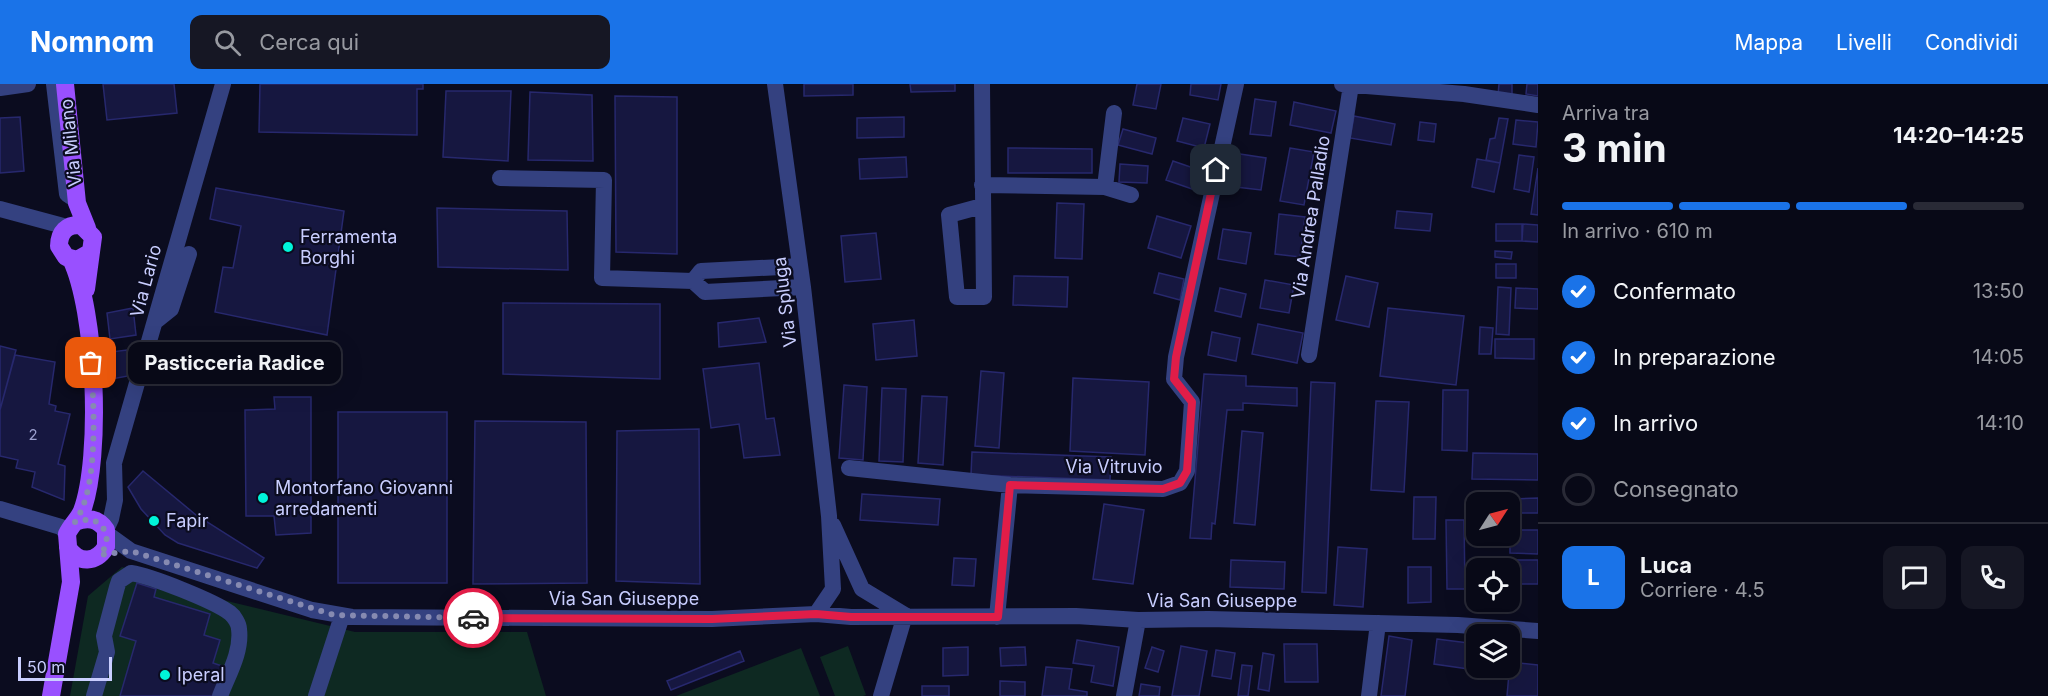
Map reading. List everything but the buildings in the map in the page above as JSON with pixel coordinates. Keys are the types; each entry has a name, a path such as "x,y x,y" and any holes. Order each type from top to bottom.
{"main road":[{"name":"Via Milano","path":"65,84 77,201 66,229"},
{"path":"51,696 69,606 71,582 68,532 81,513 87,489 92,454 94,402 85,297 93,237 66,229 62,252 71,259 85,297"},
{"path":"71,259 83,259 92,252"},
{"path":"69,606 93,557 106,547 104,526 87,489"},
{"path":"68,532 83,519 104,526"},
{"path":"68,532 76,557 93,557"}],"street":[{"path":"0,88 28,84"},
{"path":"54,84 67,194 77,201"},
{"name":"Via Lario","path":"104,526 115,500 114,462 223,84"},
{"name":"Via Spluga","path":"775,84 803,286 829,516 833,589 816,614"},
{"path":"982,84 984,297 957,297 949,215 982,206"},
{"name":"Via Vitruvio","path":"849,468 1010,485 1163,489 1180,483 1187,471 1192,402 1174,379 1176,357 1236,84"},
{"path":"1346,84 1464,94 1538,105"},
{"name":"Via Andrea Palladio","path":"1309,355 1346,84"},
{"path":"1105,187 1114,113"},
{"path":"500,178 604,180 602,278 693,281 705,292 803,286"},
{"path":"982,184 1105,187 1131,195"},
{"path":"0,209 66,229"},
{"path":"156,321 171,309 189,254"},
{"path":"693,281 701,271 800,266"},
{"path":"998,617 1010,485"},
{"path":"0,509 68,532"},
{"name":"Via Spluga","path":"829,516 862,589"},
{"name":"Via San Giuseppe","path":"104,526 131,551 312,610 342,616 712,619 816,614 851,617 1076,616 1138,620 1208,619 1378,623 1538,631"},
{"name":"Via San Giuseppe","path":"93,557 131,551"},
{"path":"94,696 107,652 104,636 117,587 125,575 131,573 143,574 232,614 239,626 239,639 236,656 220,696"},
{"path":"232,614 245,588"},
{"path":"851,617 862,589 905,615 881,696"},
{"path":"316,696 342,616"},
{"path":"1124,696 1138,620"},
{"path":"1369,696 1378,623"}],"green space":[{"path":"122,567 227,601 355,632 527,632 546,696 70,696 88,596"},
{"path":"848,646 866,695 863,696 835,696 820,657"},
{"path":"801,648 820,696 676,696"}],"way so far":[{"path":"91,363 94,402 92,454 85,499 81,513 75,522 90,519 103,526 108,537 106,547 100,555 131,551 312,610 334,615 374,618 473,618"}],"place":[{"name":"Ferramenta Borghi","path":"288,247"},
{"name":"Pasticceria Radice","path":"91,363"},
{"name":"Montorfano Giovanni arredamenti","path":"263,498"},
{"name":"Fapir","path":"154,521"},
{"name":"Iperal","path":"165,675"}],"route":[{"path":"473,618 712,619 816,614 851,617 905,615 998,617 1010,485 1163,489 1180,483 1187,471 1192,428 1192,402 1174,379 1176,357 1216,170"}]}
